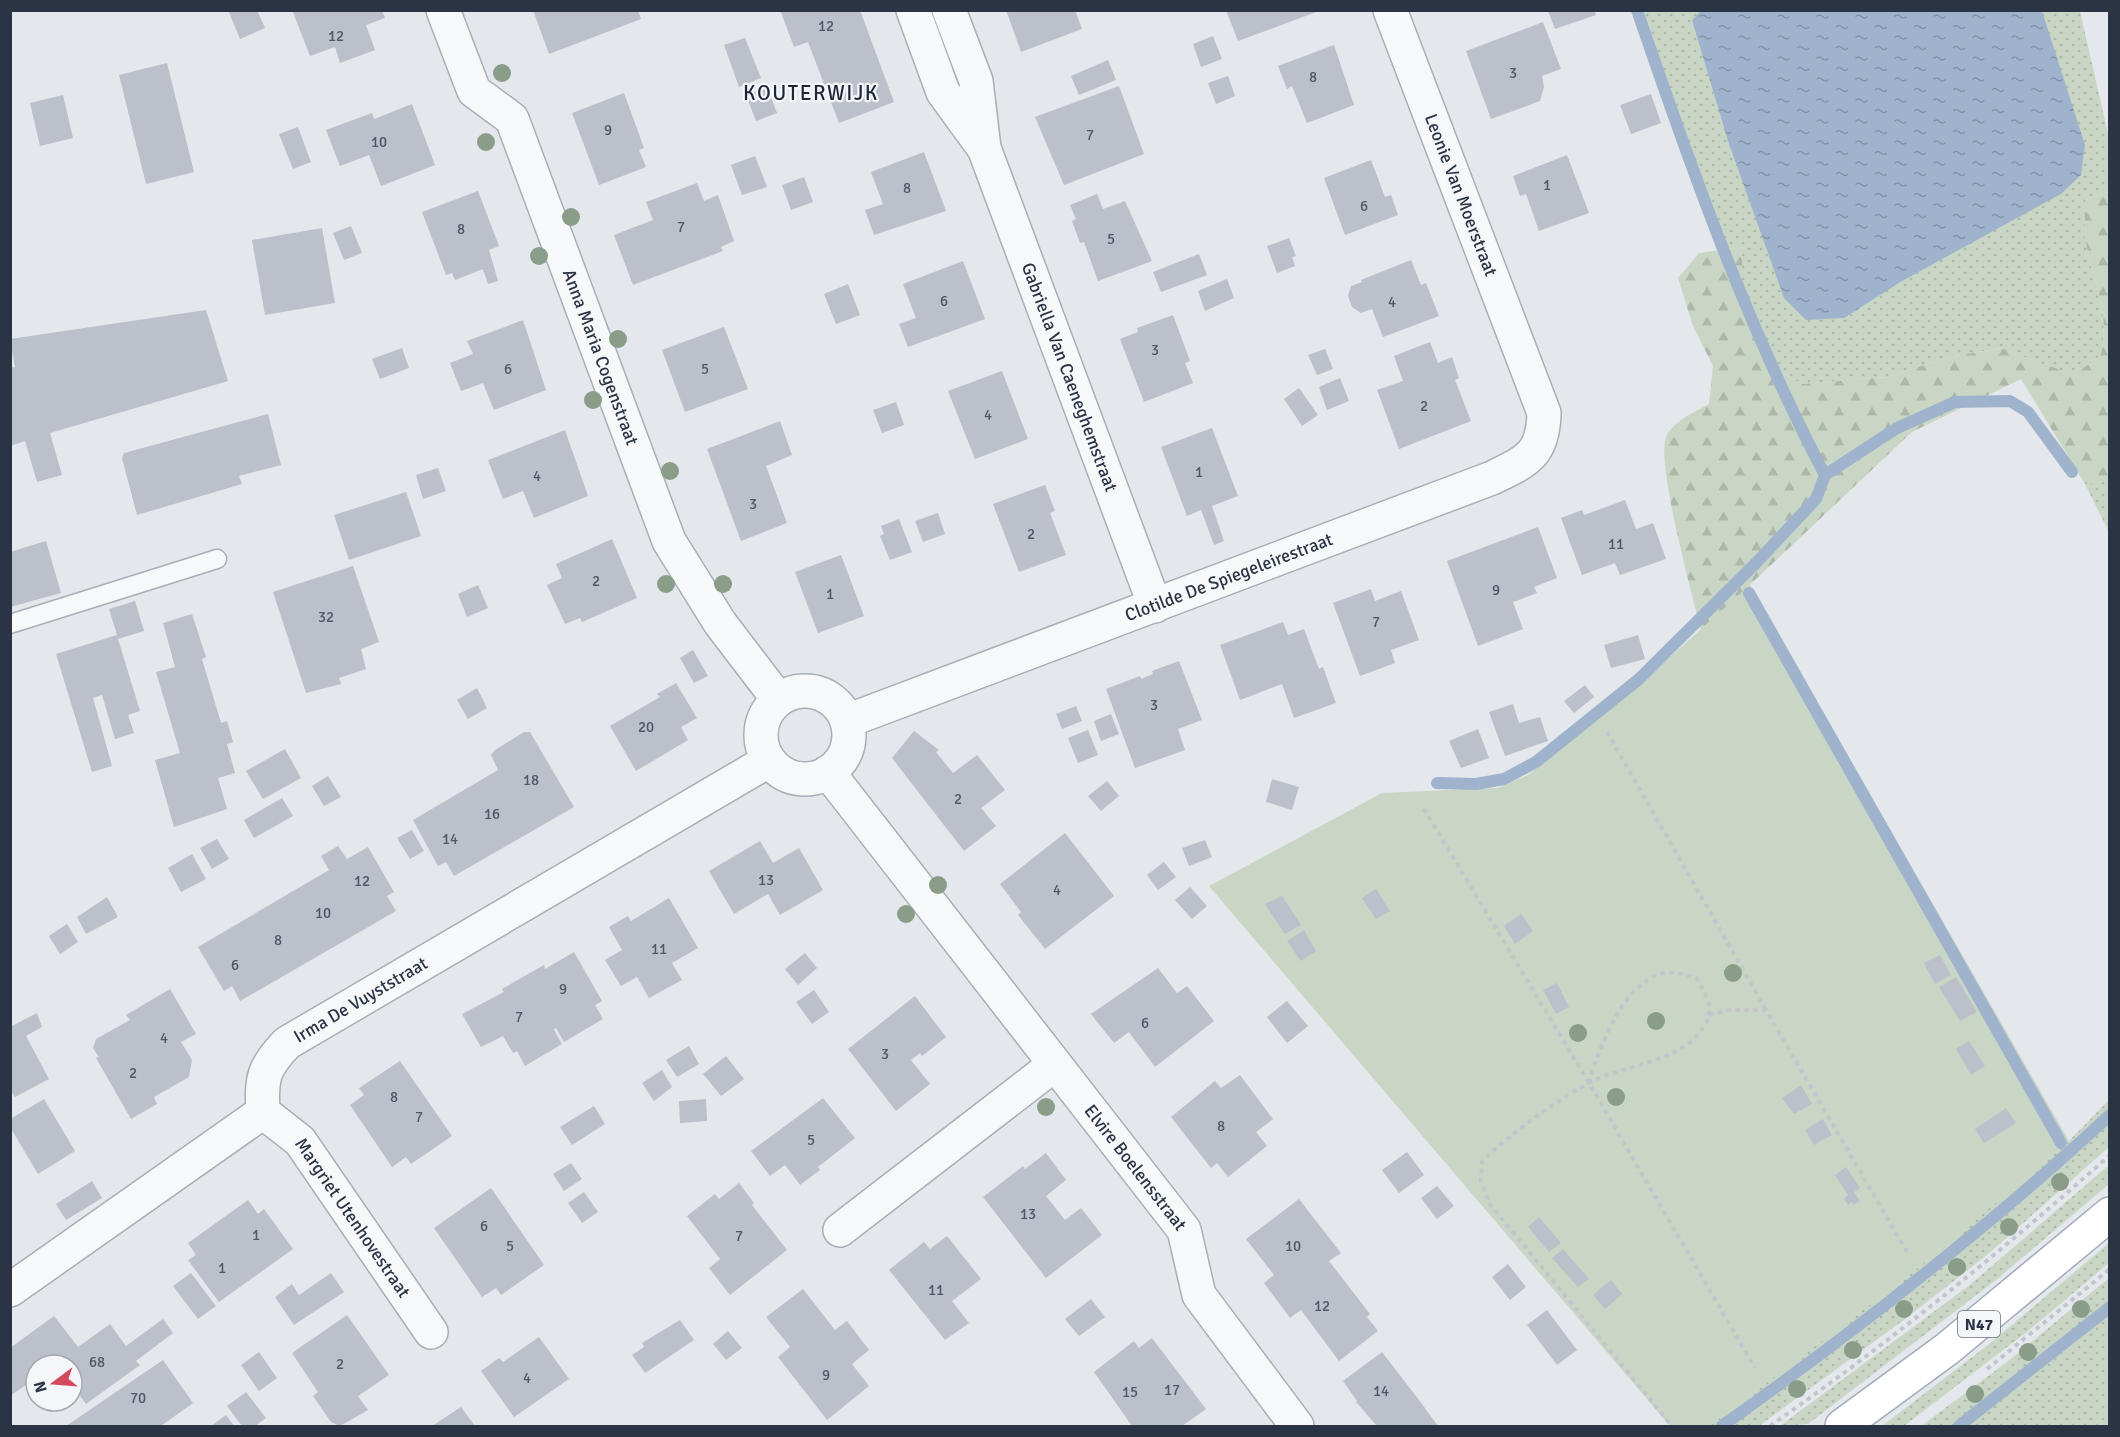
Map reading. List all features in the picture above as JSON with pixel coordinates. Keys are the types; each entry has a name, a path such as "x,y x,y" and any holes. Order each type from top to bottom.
{"main road":[{"name":"N47","path":"1842,1426 1947,1349 2109,1214"}],"street":[{"name":"Anna Maria Cogenstraat","path":"443,10 474,91 512,120 669,541 720,622 778,699"},
{"name":"Gabriella Van Caeneghemstraat","path":"913,10 943,92 984,148"},
{"name":"Gabriella Van Caeneghemstraat","path":"949,10 976,81 984,148 1155,606"},
{"name":"Leonie Van Moerstraat","path":"1390,10 1531,379"},
{"name":"Clotilde De Spiegeleirestraat","path":"846,721 1155,606 1520,465 1534,454 1543,436 1544,413 1531,379"},
{"path":"795,691 816,692 840,706 850,732 848,747 843,758 828,772 807,780 792,778 779,771 768,761 761,741 761,730 769,708 778,699 795,691"},
{"name":"Irma De Vuyststraat","path":"263,1112 262,1086 266,1069 287,1043 768,761"},
{"name":"Elvire Boelensstraat","path":"828,772 1184,1230 1199,1295 1297,1426"},
{"path":"840,1230 1054,1065"},
{"path":"10,1290 263,1112"},
{"name":"Margriet Utenhovestraat","path":"263,1112 300,1141 431,1332"}],"lane":[{"path":"10,624 217,559"}],"path":[{"path":"1607,732 1907,1252"},
{"path":"1424,809 1589,1083 1755,1368"},
{"path":"1589,1083 1605,1040 1626,1000 1651,978 1666,973 1680,973 1696,978 1706,994 1710,1016 1703,1028 1690,1041 1661,1059 1625,1067 1589,1083 1517,1128 1482,1161 1481,1181 1489,1203 1672,1426"},
{"path":"1710,1016 1729,1010 1766,1010"},
{"path":"1770,1426 1841,1376 1942,1298 2017,1237 2109,1155"}],"green space":[{"path":"1644,11 2080,11 2109,138 2109,192 2085,200 2086,242 2100,296 2104,322 2101,355 2074,376 2001,348 1949,357 1888,377 1802,384 1778,371 1766,354 1752,320 1742,285 1742,247 1721,250"},
{"path":"2109,192 2109,481 2085,484 2021,379 1912,432 1701,631 1671,501 1664,452 1669,431 1685,418 1709,404 1713,366 1693,326 1678,278 1699,253 1742,247 1742,285 1752,321 1766,354 1778,371 1802,384 1888,377 1949,357 2001,348 2074,375 2101,355 2104,322 2100,296 2086,242 2085,200"},
{"path":"2109,481 2109,532 2085,484"},
{"path":"1750,585 2069,1141 1914,1271 1709,1426 1670,1426 1209,886 1382,793 1498,788 1528,775 1629,694"},
{"path":"2109,1100 2109,1147 1987,1255 1905,1319 1759,1426 1709,1426 1914,1271 2069,1141"},
{"path":"2109,1165 2109,1184 1996,1280 1808,1424 1780,1426 1971,1284"},
{"path":"2109,1243 2109,1263 2028,1331 1904,1426 1882,1426 1988,1345"},
{"path":"2109,1278 2109,1426 1921,1426 2007,1362"}],"water":[{"path":"1702,10 2042,11 2085,145 2081,175 2061,194 1902,281 1844,318 1806,320 1784,298 1728,141 1692,20"}],"building":[{"path":"228,10 257,10 265,28 240,39"},
{"path":"292,10 382,10 385,18 366,25 375,50 340,63 335,47 310,56"},
{"path":"533,10 638,10 641,19 549,54"},
{"path":"780,10 860,10 894,102 839,123 808,42 794,47"},
{"path":"1006,10 1075,10 1082,29 1021,52"},
{"path":"1226,10 1319,10 1319,11 1238,41"},
{"path":"1594,10 1596,15 1555,29 1548,11"},
{"path":"1543,22 1561,69 1542,76 1544,87 1540,101 1491,119 1466,51"},
{"path":"1213,36 1222,59 1201,67 1193,44"},
{"path":"745,38 761,78 739,87 724,45"},
{"path":"1334,45 1354,105 1307,123 1292,86 1287,89 1278,66"},
{"path":"1108,60 1116,80 1079,95 1071,76"},
{"path":"167,63 194,172 146,184 119,75"},
{"path":"1228,76 1235,96 1216,104 1208,83"},
{"path":"1119,86 1144,154 1064,185 1035,117"},
{"path":"767,87 777,113 756,121 746,95"},
{"path":"624,93 644,148 639,150 646,167 599,185 572,113"},
{"path":"1651,94 1661,123 1631,134 1620,105"},
{"path":"63,95 73,138 40,146 30,103"},
{"path":"412,104 435,165 381,186 369,155 340,166 326,130 372,113 374,119"},
{"path":"298,127 311,162 293,169 279,134"},
{"path":"924,152 946,211 874,235 865,210 883,204 871,172"},
{"path":"1567,155 1589,213 1539,231 1526,194 1520,196 1513,176"},
{"path":"755,156 767,187 742,195 731,165"},
{"path":"1371,160 1385,197 1391,195 1398,215 1345,235 1324,178"},
{"path":"804,177 813,202 791,210 782,185"},
{"path":"697,183 704,201 718,195 734,241 721,247 723,251 633,285 614,235 653,220 646,202"},
{"path":"478,191 499,246 489,250 498,281 488,284 483,269 455,280 452,273 446,275 422,212"},
{"path":"1097,194 1103,209 1125,201 1152,261 1098,281 1084,242 1080,243 1072,221 1076,219 1070,205"},
{"path":"351,226 362,253 344,260 333,233"},
{"path":"322,228 335,303 265,315 252,240"},
{"path":"1289,238 1296,256 1292,257 1295,266 1277,273 1267,246"},
{"path":"1199,254 1207,275 1161,292 1153,272"},
{"path":"1411,260 1421,285 1426,283 1439,316 1383,337 1372,309 1361,313 1352,307 1348,296 1351,286"},
{"path":"963,261 985,319 908,347 899,324 916,318 903,284"},
{"path":"1227,279 1234,298 1205,311 1198,291"},
{"path":"848,284 860,315 836,324 824,294"},
{"path":"206,310 228,381 50,433 62,475 37,482 25,441 10,446 10,368 15,367 10,339"},
{"path":"1173,315 1190,361 1185,363 1193,383 1144,402 1120,339 1138,332 1137,328"},
{"path":"523,320 546,390 494,410 483,383 461,391 450,363 473,354 467,341"},
{"path":"724,327 748,389 685,412 662,350"},
{"path":"1430,342 1438,363 1452,357 1459,378 1455,380 1471,421 1399,449 1377,390 1403,381 1394,356"},
{"path":"402,348 409,368 380,379 372,359"},
{"path":"1325,349 1333,369 1317,375 1308,355"},
{"path":"1002,371 1028,439 975,459 948,391"},
{"path":"1340,378 1349,401 1327,410 1319,387"},
{"path":"1299,388 1318,415 1302,426 1284,399"},
{"path":"896,402 904,425 882,433 873,410"},
{"path":"268,414 281,465 239,476 242,484 137,515 122,458 124,453"},
{"path":"780,421 792,455 766,466 787,523 741,541 707,449"},
{"path":"1212,428 1238,496 1212,506 1224,541 1214,545 1201,510 1187,516 1161,447"},
{"path":"565,430 588,496 534,518 523,491 503,499 488,460"},
{"path":"438,468 446,491 423,499 416,475"},
{"path":"1045,485 1055,511 1050,513 1066,555 1019,572 993,504"},
{"path":"406,492 421,536 349,560 334,515"},
{"path":"1625,500 1636,529 1653,523 1666,559 1620,575 1615,563 1582,575 1561,518 1582,510 1584,515"},
{"path":"938,513 945,534 923,542 915,521"},
{"path":"899,519 912,552 890,560 880,536 884,534 881,526"},
{"path":"1538,527 1557,578 1534,587 1537,593 1513,602 1523,629 1478,646 1447,561"},
{"path":"612,539 637,598 582,622 580,618 565,624 547,585 562,578 556,564"},
{"path":"46,541 61,593 10,607 10,552"},
{"path":"841,555 864,616 818,633 795,572"},
{"path":"353,566 379,642 361,649 366,669 339,678 341,684 306,693 273,592"},
{"path":"478,585 488,608 467,617 458,594"},
{"path":"1371,589 1375,601 1401,591 1419,640 1391,650 1395,663 1360,676 1333,603"},
{"path":"135,601 144,631 118,639 140,711 128,715 134,733 115,739 102,695 93,698 112,766 92,772 56,654 117,635 109,609"},
{"path":"192,614 206,657 202,659 221,723 227,721 233,742 227,744 235,773 218,778 227,809 174,827 155,760 180,753 156,672 175,667 163,623"},
{"path":"1283,622 1288,635 1304,629 1319,669 1323,667 1336,703 1294,718 1282,684 1240,700 1220,645"},
{"path":"1638,635 1645,659 1611,668 1604,645"},
{"path":"693,650 708,676 694,683 680,658"},
{"path":"1179,661 1202,720 1178,729 1185,750 1135,768 1106,689 1140,676 1141,679 1153,674 1152,671"},
{"path":"676,683 697,718 681,727 688,740 636,771 610,726 660,697 657,694"},
{"path":"1585,685 1594,697 1574,713 1564,701"},
{"path":"477,688 487,708 468,719 457,700"},
{"path":"1513,704 1519,723 1540,717 1548,741 1505,756 1489,712"},
{"path":"1076,706 1082,721 1062,729 1056,714"},
{"path":"1111,714 1119,734 1101,741 1094,721"},
{"path":"1478,729 1489,758 1461,768 1449,741"},
{"path":"1088,730 1098,755 1078,763 1068,738"},
{"path":"914,731 939,750 936,752 953,773 977,755 1005,790 981,808 996,826 964,851 892,758"},
{"path":"524,732 530,732 574,807 454,876 446,862 438,866 413,820 498,770 491,755 495,750"},
{"path":"285,749 301,778 263,799 246,771"},
{"path":"328,776 341,797 324,806 312,786"},
{"path":"1272,779 1299,787 1292,810 1266,802"},
{"path":"1107,781 1119,796 1101,811 1088,796"},
{"path":"282,798 293,816 254,838 244,820"},
{"path":"412,830 424,851 410,859 397,838"},
{"path":"1065,833 1114,896 1045,949 1018,915 1021,912 1000,884"},
{"path":"217,839 229,859 212,869 200,848"},
{"path":"1205,840 1212,857 1189,866 1182,848"},
{"path":"760,841 773,863 799,848 823,890 780,915 768,894 734,914 709,871"},
{"path":"338,846 347,859 368,847 394,892 387,896 396,911 240,1001 232,986 224,991 198,947 329,870 321,856"},
{"path":"192,854 206,879 181,892 168,868"},
{"path":"1164,862 1176,877 1158,890 1147,875"},
{"path":"1190,887 1207,906 1192,919 1175,900"},
{"path":"1376,889 1390,911 1376,919 1362,898"},
{"path":"1282,896 1301,925 1285,934 1265,904"},
{"path":"107,897 118,917 86,934 77,917"},
{"path":"669,898 698,948 672,963 682,980 649,998 637,977 621,986 605,960 622,950 609,927 628,916 631,921"},
{"path":"1521,914 1533,931 1515,944 1504,926"},
{"path":"67,924 78,942 60,954 49,936"},
{"path":"1304,930 1316,951 1301,961 1287,941"},
{"path":"574,952 602,1001 595,1005 603,1019 564,1042 556,1028 554,1030 562,1044 525,1066 517,1051 513,1053 503,1036 481,1047 462,1014 504,992 502,989 544,965 545,969"},
{"path":"805,953 817,968 798,985 785,969"},
{"path":"1940,955 1951,975 1935,984 1924,963"},
{"path":"1158,968 1177,993 1187,986 1214,1021 1155,1067 1129,1032 1114,1043 1091,1014"},
{"path":"1956,977 1977,1012 1960,1021 1939,987"},
{"path":"1557,983 1569,1007 1556,1014 1543,990"},
{"path":"170,989 196,1034 181,1042 192,1060 189,1077 154,1097 157,1104 131,1119 96,1058 99,1057 93,1048 96,1039 130,1020 126,1015"},
{"path":"814,990 829,1012 812,1024 796,1002"},
{"path":"915,996 946,1037 922,1056 920,1053 911,1060 930,1084 896,1111 848,1049"},
{"path":"1287,1001 1308,1026 1287,1043 1267,1017"},
{"path":"37,1013 42,1027 26,1036 49,1079 15,1097 10,1089 10,1027"},
{"path":"1969,1041 1985,1066 1971,1075 1956,1049"},
{"path":"689,1046 699,1064 677,1077 666,1060"},
{"path":"726,1056 744,1079 721,1096 703,1074"},
{"path":"400,1061 452,1136 411,1164 406,1157 392,1167 350,1105 364,1095 359,1088"},
{"path":"662,1070 672,1087 654,1101 642,1083"},
{"path":"1240,1075 1273,1119 1256,1132 1267,1146 1228,1177 1217,1163 1211,1168 1171,1117 1215,1081 1221,1088"},
{"path":"1801,1085 1812,1104 1794,1114 1782,1098"},
{"path":"823,1098 855,1138 818,1167 820,1170 800,1185 785,1165 770,1176 751,1151"},
{"path":"44,1099 75,1151 38,1174 10,1127 10,1119"},
{"path":"706,1099 707,1121 680,1123 679,1101"},
{"path":"594,1106 605,1124 572,1145 560,1127"},
{"path":"2006,1108 2016,1123 1984,1143 1975,1129"},
{"path":"1823,1119 1832,1135 1814,1145 1805,1130"},
{"path":"1407,1152 1424,1175 1399,1193 1382,1170"},
{"path":"1046,1153 1066,1180 1046,1196 1065,1220 1081,1208 1102,1235 1046,1278 983,1197 1023,1166 1025,1169"},
{"path":"571,1163 582,1179 564,1191 553,1174"},
{"path":"1846,1167 1860,1188 1854,1192 1860,1201 1854,1205 1852,1202 1848,1205 1844,1199 1848,1195 1835,1175"},
{"path":"92,1181 102,1198 66,1220 56,1204"},
{"path":"739,1183 754,1203 752,1205 787,1250 730,1295 709,1268 720,1259 687,1216 715,1194 719,1199"},
{"path":"1437,1186 1454,1206 1437,1219 1421,1198"},
{"path":"491,1188 544,1265 501,1295 496,1288 482,1297 434,1228"},
{"path":"584,1192 598,1212 582,1223 568,1203"},
{"path":"1299,1199 1341,1253 1329,1261 1370,1314 1367,1317 1378,1331 1339,1361 1301,1310 1290,1318 1264,1283 1274,1275 1246,1239"},
{"path":"248,1200 258,1214 264,1209 293,1249 219,1302 188,1260 196,1255 188,1243"},
{"path":"1539,1217 1561,1243 1549,1252 1528,1227"},
{"path":"947,1236 981,1279 952,1301 969,1323 945,1340 889,1270 924,1242 930,1249"},
{"path":"1563,1249 1589,1279 1578,1287 1552,1258"},
{"path":"1508,1264 1526,1287 1510,1300 1492,1277"},
{"path":"191,1273 216,1306 198,1319 173,1286"},
{"path":"331,1273 344,1292 294,1325 275,1297 292,1284 299,1295"},
{"path":"1611,1280 1622,1294 1605,1309 1593,1295"},
{"path":"803,1289 835,1330 847,1321 869,1350 852,1364 869,1386 827,1420 778,1357 790,1347 766,1317"},
{"path":"1091,1299 1105,1317 1079,1336 1065,1319"},
{"path":"1547,1310 1577,1350 1557,1365 1527,1325"},
{"path":"347,1315 389,1375 358,1396 368,1410 340,1426 331,1422 313,1396 318,1392 292,1353"},
{"path":"54,1316 78,1347 110,1324 126,1346 163,1319 173,1333 136,1361 140,1365 86,1404 84,1401 84,1353 24,1353 24,1386 10,1396 10,1348"},
{"path":"680,1320 694,1340 645,1373 632,1355 644,1347 642,1343"},
{"path":"728,1331 742,1348 726,1360 713,1344"},
{"path":"539,1337 569,1379 514,1417 481,1371 499,1358 503,1362"},
{"path":"1152,1338 1206,1409 1182,1426 1132,1426 1094,1372 1134,1341 1139,1348"},
{"path":"259,1352 277,1378 259,1391 241,1365"},
{"path":"1382,1352 1438,1426 1377,1426 1356,1402 1343,1381"},
{"path":"163,1360 193,1403 161,1426 66,1426"},
{"path":"246,1392 266,1418 255,1426 242,1426 227,1406"},
{"path":"461,1407 475,1426 432,1426"},
{"path":"226,1415 234,1426 211,1426"}],"waterway":[{"path":"1637,10 1700,188 1745,304 1770,362 1825,475"},
{"path":"1437,783 1476,784 1504,779 1536,762 1639,679 1756,563 1816,499 1825,475 1897,428 1955,402 2010,401 2028,412 2072,472"},
{"path":"1749,593 2061,1143"},
{"path":"1722,1426 1921,1277 2017,1198 2110,1115"},
{"path":"1959,1426 2110,1307"}],"district":[{"name":"KOUTERWIJK","path":"811,93"}]}
